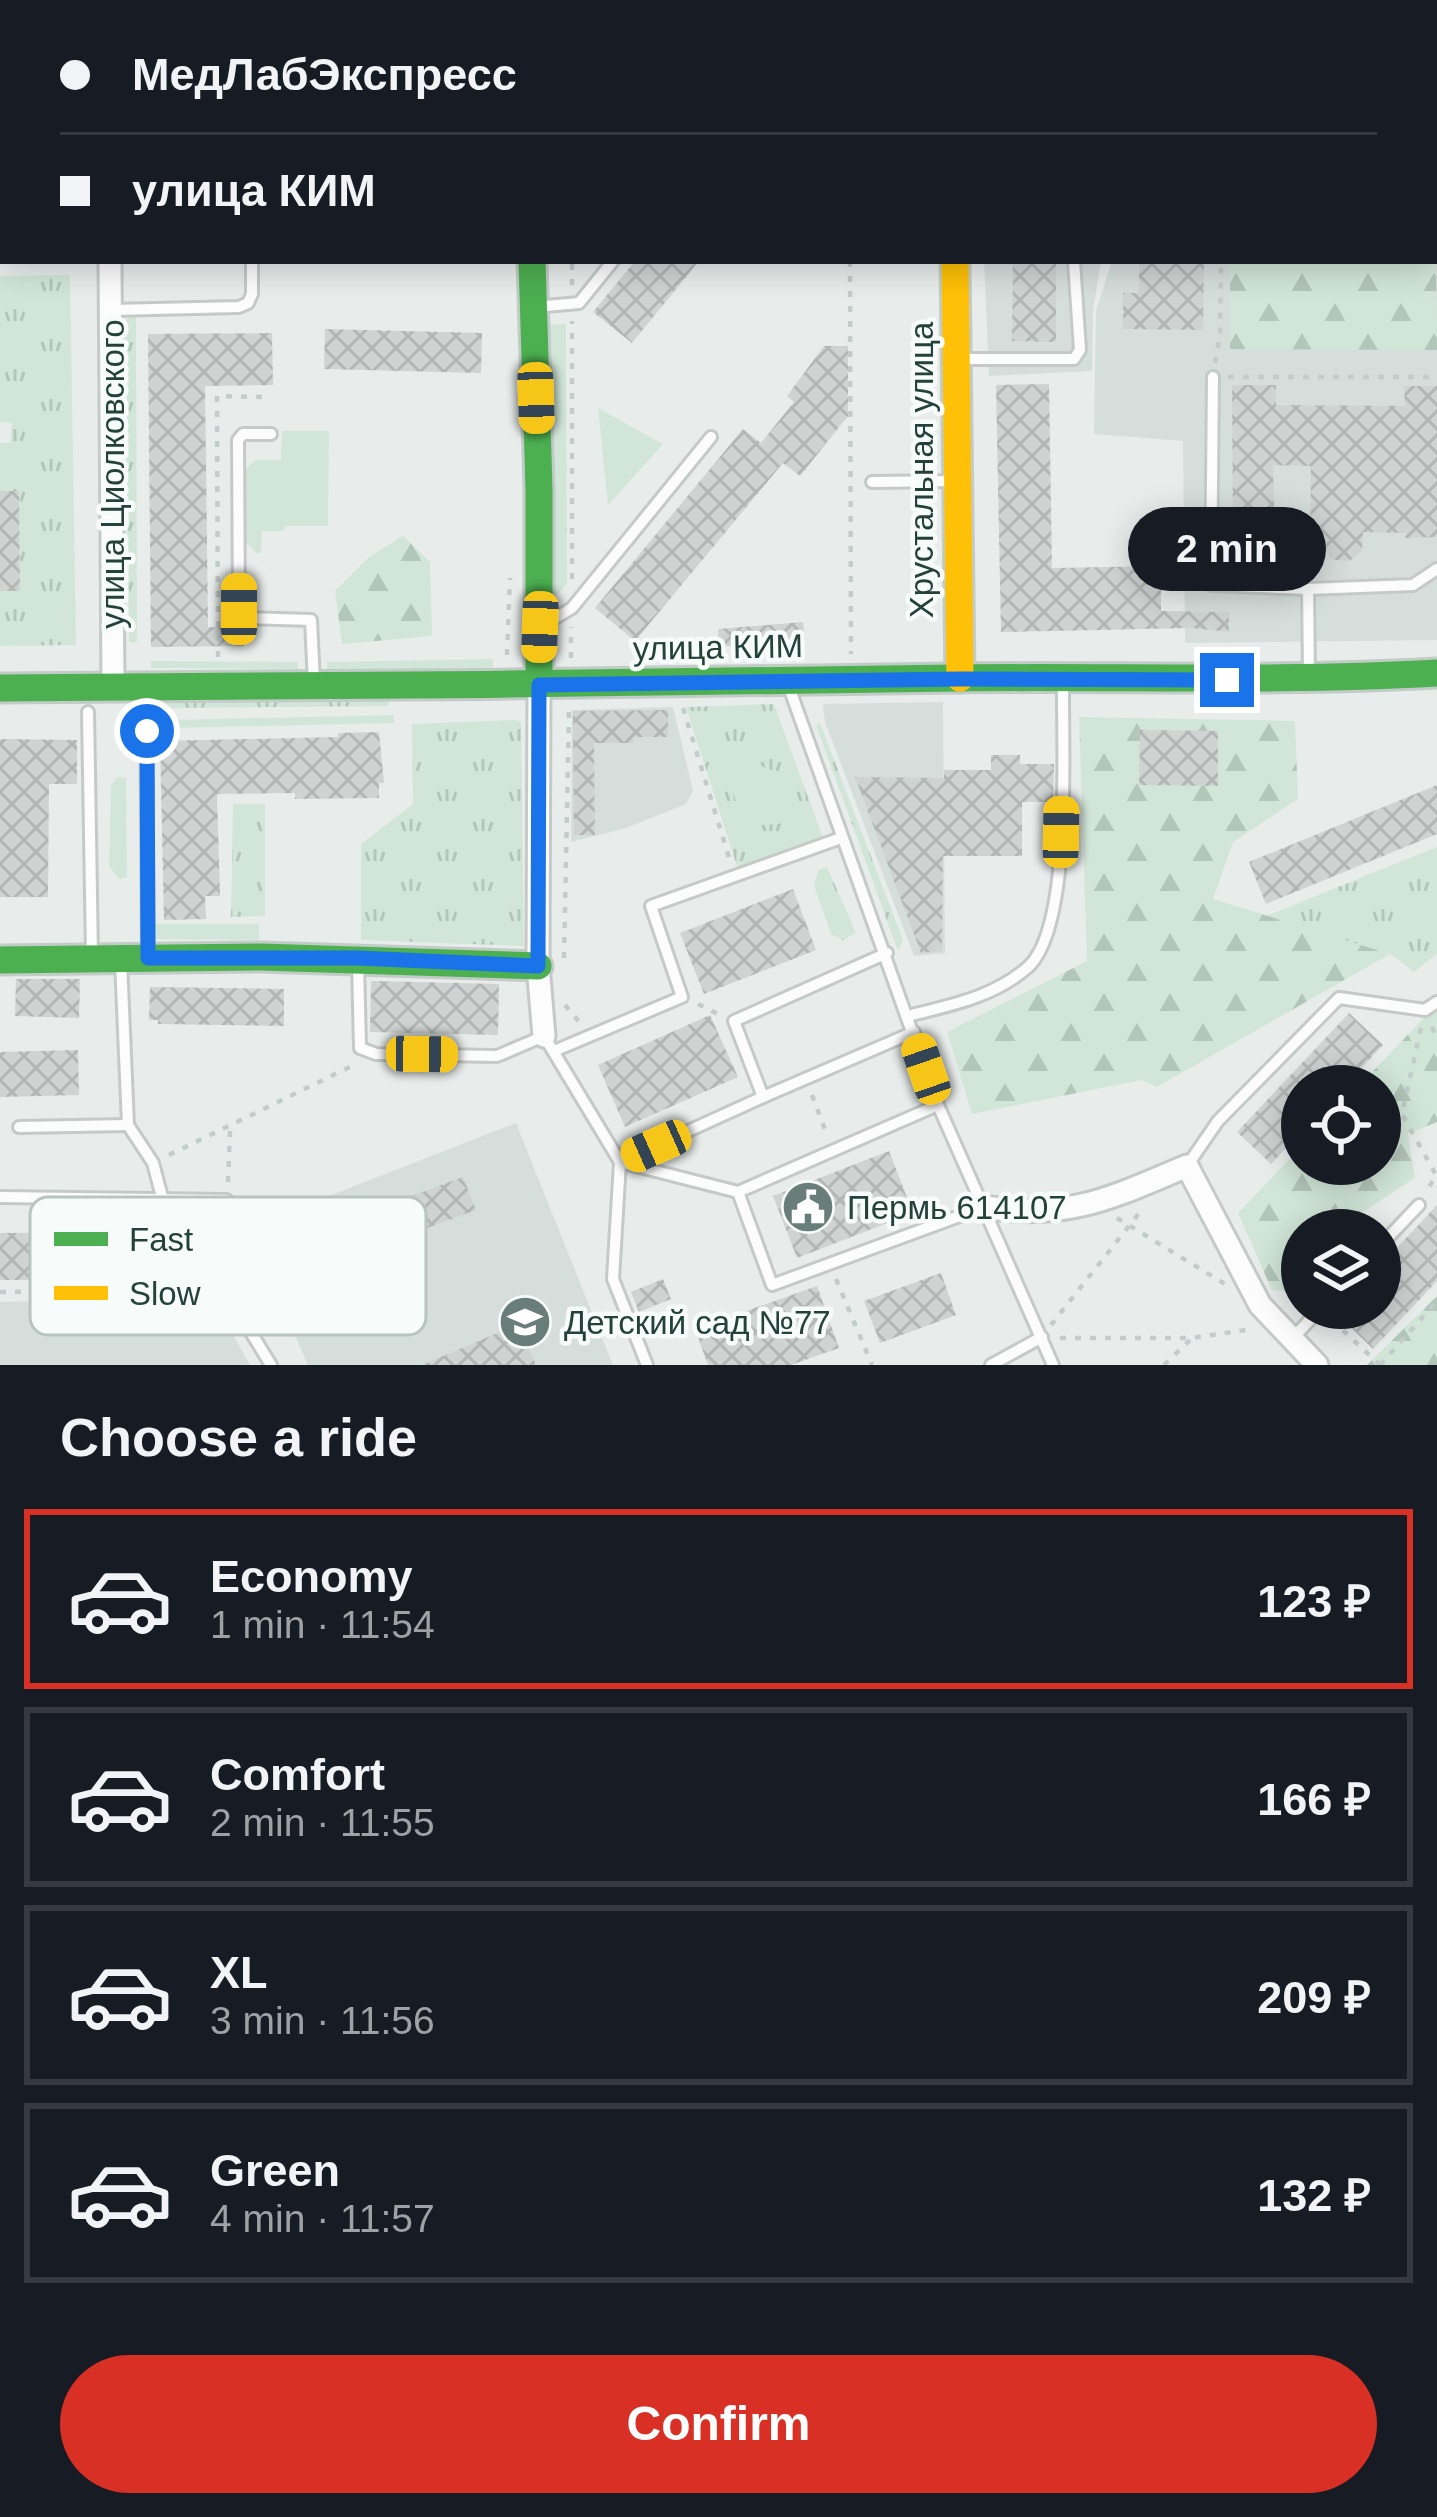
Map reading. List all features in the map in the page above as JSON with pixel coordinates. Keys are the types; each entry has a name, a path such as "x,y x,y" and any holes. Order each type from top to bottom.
{"street":[{"name":"улица Циолковского","path":"110,264 112,687"},
{"path":"532,264 539,685 551,962 549,1044"},
{"name":"Хрустальная улица","path":"956,264 960,679"},
{"name":"улица КИМ","path":"0,688 1310,680 1437,673"},
{"path":"0,959 551,962"},
{"path":"984,1207 1030,1214 1099,1203 1187,1166 1260,1305 1318,1365"}],"lane":[{"path":"111,310 239,307 252,294 252,264"},
{"path":"532,308 579,303 611,264"},
{"path":"957,359 1074,359 1080,350 1074,264"},
{"path":"1213,377 1211,585 1308,589 1413,585 1437,568"},
{"path":"271,434 243,434 238,440 239,609 249,618 311,620 314,687"},
{"path":"540,627 572,608 711,437"},
{"path":"872,482 958,481"},
{"path":"1308,589 1310,680"},
{"path":"908,1016 996,992 1033,963 1060,874 1064,679"},
{"path":"788,681 938,1105 1053,1365"},
{"path":"0,1196 162,1197 153,1163 128,1125 146,705"},
{"path":"88,712 92,958"},
{"path":"358,958 360,1048 376,1054 497,1056 591,1035 682,997 651,906 841,838"},
{"path":"763,1096 734,1021 886,953"},
{"path":"1187,1166 1218,1121 1339,998 1431,1013 1437,1002"},
{"path":"620,1162 914,1032"},
{"path":"549,1044 620,1162 613,1279 647,1365"},
{"path":"620,1162 738,1192 938,1105"},
{"path":"20,1127 128,1125"},
{"path":"738,1192 772,1286 984,1207"},
{"path":"1401,1223 1419,1204"},
{"path":"1286,1332 1290,1329"},
{"path":"253,1335 271,1365"},
{"path":"991,1365 1042,1337"}],"path":[{"path":"571,658 572,264"},
{"path":"850,264 851,654"},
{"path":"1221,264 1220,336 1213,377 1437,377"},
{"path":"681,703 735,876"},
{"path":"551,962 569,713"},
{"path":"682,997 734,1021"},
{"path":"564,1004 591,1035"},
{"path":"1419,1204 1436,1175 1402,1114 1431,1013"},
{"path":"153,1163 376,1054"},
{"path":"806,1078 833,1151"},
{"path":"227,1197 231,1125"},
{"path":"1099,1203 1126,1225 1260,1305"},
{"path":"1042,1337 1141,1210"},
{"path":"830,1263 872,1365"},
{"path":"0,1292 30,1292"},
{"path":"1343,1329 1380,1365 1437,1301"},
{"path":"1042,1337 1192,1338 1286,1332"},
{"path":"1164,1365 1192,1338"}],"shaded area":[{"path":"984,264 1101,264 1093,310 1092,371 989,376"},
{"path":"1111,264 1437,264 1437,640 1185,643 1183,441 1094,434 1096,310"},
{"path":"943,702 945,953 914,956 825,722 823,704"},
{"path":"673,707 693,791 686,804 626,828 571,842 572,710"},
{"path":"516,1123 613,1365 308,1365 295,1335 426,1335 426,1197 326,1197"},
{"path":"30,1301 30,1335 233,1335 250,1365 0,1365 0,1302"}],"green space":[{"path":"1230,264 1436,264 1437,350 1230,349"},
{"path":"70,275 76,645 0,646 0,591 20,590 19,491 0,491 0,443 10,443 12,423 0,422 0,276"},
{"path":"136,315 137,642 129,642 124,323"},
{"path":"566,324 567,584 553,599 548,325"},
{"path":"598,408 663,444 608,505"},
{"path":"282,431 329,431 328,526 262,531 261,553 256,553 246,542 246,469 255,460 281,460"},
{"path":"403,536 430,562 432,636 342,644 335,591 369,557"},
{"path":"493,659 493,668 327,671 327,662"},
{"path":"151,661 298,662 298,669 151,668"},
{"path":"389,699 389,706 157,708 157,701"},
{"path":"774,704 824,841 738,869 686,707"},
{"path":"394,715 394,723 170,728 170,720"},
{"path":"1079,717 1295,721 1298,799 1233,842 1213,899 1390,954 1157,1087 1141,1080 972,1114 947,1032 1087,961"},
{"path":"521,722 524,946 361,940 361,844 413,804 412,724"},
{"path":"820,723 903,940 898,951 816,725"},
{"path":"751,762 779,773 789,794 780,824 742,826 731,783"},
{"path":"117,777 126,778 127,877 119,879 109,866 111,786"},
{"path":"233,804 265,804 265,916 231,917"},
{"path":"1437,847 1437,954 1414,972 1390,954 1266,916"},
{"path":"827,867 856,933 843,940 831,934 814,886 818,870"},
{"path":"153,924 259,924 259,940 153,939"},
{"path":"1437,1004 1437,1122 1408,1134 1415,1178 1367,1209 1281,1209 1281,1291 1272,1290 1238,1213 1281,1168 1281,1185 1401,1185 1401,1065 1379,1065"},
{"path":"1437,1296 1437,1365 1367,1365"}],"building":[{"path":"633,264 697,264 632,343 593,312"},
{"path":"1013,264 1056,264 1056,342 1012,341"},
{"path":"1139,264 1204,264 1203,330 1123,329 1123,293 1139,293"},
{"path":"325,329 482,333 481,373 324,369"},
{"path":"272,333 273,385 205,386 208,627 244,628 244,646 151,647 148,334"},
{"path":"824,346 848,346 848,416 800,476 783,463 635,641 595,608 743,429 761,443 794,402 787,396"},
{"path":"1049,384 1052,568 1161,566 1161,611 1229,612 1229,632 1192,628 1001,632 996,385"},
{"path":"1232,385 1276,385 1276,405 1405,406 1404,386 1437,386 1437,537 1363,532 1362,551 1348,562 1331,559 1323,534 1310,534 1311,466 1273,465 1275,538 1233,541"},
{"path":"0,491 19,491 20,591 0,591"},
{"path":"803,622 805,640 719,647 718,629"},
{"path":"668,710 668,737 594,743 595,835 574,835 573,711"},
{"path":"1140,730 1218,731 1218,786 1139,785"},
{"path":"379,732 384,783 379,783 379,798 217,794 220,896 205,896 206,919 164,920 160,741"},
{"path":"0,739 77,740 77,784 49,784 48,897 0,897"},
{"path":"991,755 1020,755 1020,764 1054,764 1053,802 1022,802 1022,856 943,856 942,951 921,953 855,777 944,778 944,770 991,770"},
{"path":"1437,785 1437,834 1266,904 1249,862"},
{"path":"793,889 816,950 704,994 680,933"},
{"path":"16,979 80,979 79,1018 15,1016"},
{"path":"371,981 499,984 498,1035 370,1032"},
{"path":"150,987 284,989 284,1026 158,1024 158,1020 149,1020"},
{"path":"1349,1013 1383,1045 1364,1065 1300,1065"},
{"path":"710,1015 738,1077 625,1127 598,1065"},
{"path":"78,1050 79,1095 0,1097 0,1052"},
{"path":"1281,1085 1281,1153 1271,1164 1237,1132"},
{"path":"889,1151 913,1213 797,1258 773,1196"},
{"path":"463,1177 476,1210 426,1228 426,1197 409,1197"},
{"path":"1437,1205 1437,1281 1401,1319 1401,1244"},
{"path":"0,1233 30,1233 30,1280 0,1280"},
{"path":"941,1273 956,1315 880,1343 864,1301"},
{"path":"663,1279 671,1299 639,1312 631,1292"},
{"path":"817,1286 839,1348 791,1365 708,1365 695,1329"},
{"path":"519,1324 536,1365 422,1365"},
{"path":"1353,1329 1392,1329 1373,1349"}],"traffic: fast":[{"path":"532,264 539,685"},
{"path":"0,688 1437,673"},
{"path":"0,960 261,957 538,966"}],"traffic: slow":[{"path":"955,264 960,678"}],"place":[{"name":"Пермь 614107","path":"808,1207"},
{"name":"Детский сад №77","path":"525,1322"}],"route":[{"path":"147,731 148,958 358,958 538,966 539,685 1227,680"}]}
